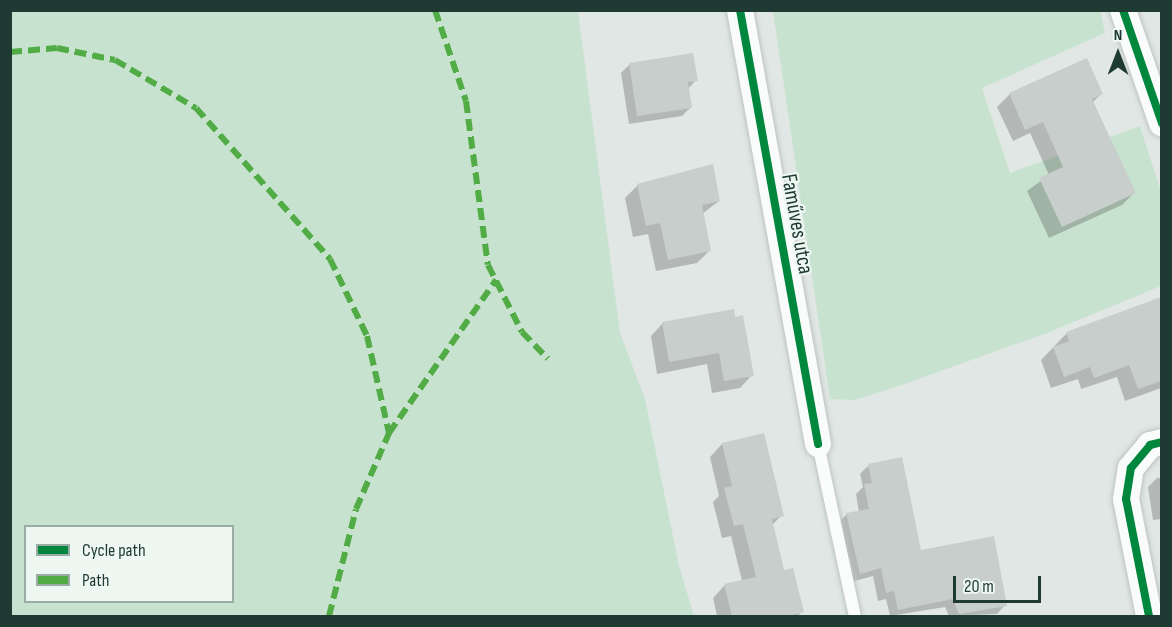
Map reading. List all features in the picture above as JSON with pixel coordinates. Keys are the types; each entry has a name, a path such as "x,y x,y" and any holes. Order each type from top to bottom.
{"street":[{"name":"Faműves utca","path":"740,10 818,444"},
{"path":"1123,10 1161,123"},
{"path":"1149,616 1126,499 1131,468 1150,446 1161,442"}],"lane":[{"name":"Faműves utca","path":"818,444 855,616"}],"green space":[{"path":"10,11 578,11 620,333 645,399 679,566 694,616 11,616"},
{"path":"773,11 1100,11 1105,33 982,88 1010,173 1140,126 1161,192 1161,286 1047,333 893,388 854,400 830,399"}],"building":[{"path":"693,53 698,81 688,82 692,108 637,116 629,63"},
{"path":"1087,58 1103,94 1092,99 1136,193 1062,227 1039,178 1063,167 1043,122 1025,130 1009,93"},
{"path":"713,164 720,201 702,205 711,251 668,260 660,223 646,226 637,184"},
{"path":"1161,297 1161,381 1138,389 1129,365 1094,378 1090,367 1064,377 1053,347 1069,341 1066,332"},
{"path":"734,309 735,317 743,315 754,376 724,381 719,353 669,362 662,322"},
{"path":"764,433 784,516 772,519 784,570 793,568 804,612 788,616 732,616 724,584 756,577 743,524 734,526 724,488 732,486 722,443"},
{"path":"902,457 921,550 994,536 1007,606 959,614 953,599 898,610 894,591 886,593 881,568 860,574 846,513 869,509 864,484 872,483 868,464"}],"marked path":[{"path":"435,10 466,101 488,265 522,332 548,359"},
{"path":"10,52 57,48 115,60 196,108 330,259 367,336 389,433"},
{"path":"329,616 356,509 389,433 496,280"}],"cycle path":[{"path":"740,10 818,444"},
{"path":"1123,10 1162,123"},
{"path":"1149,616 1126,499 1131,468 1150,445 1162,442"}]}
